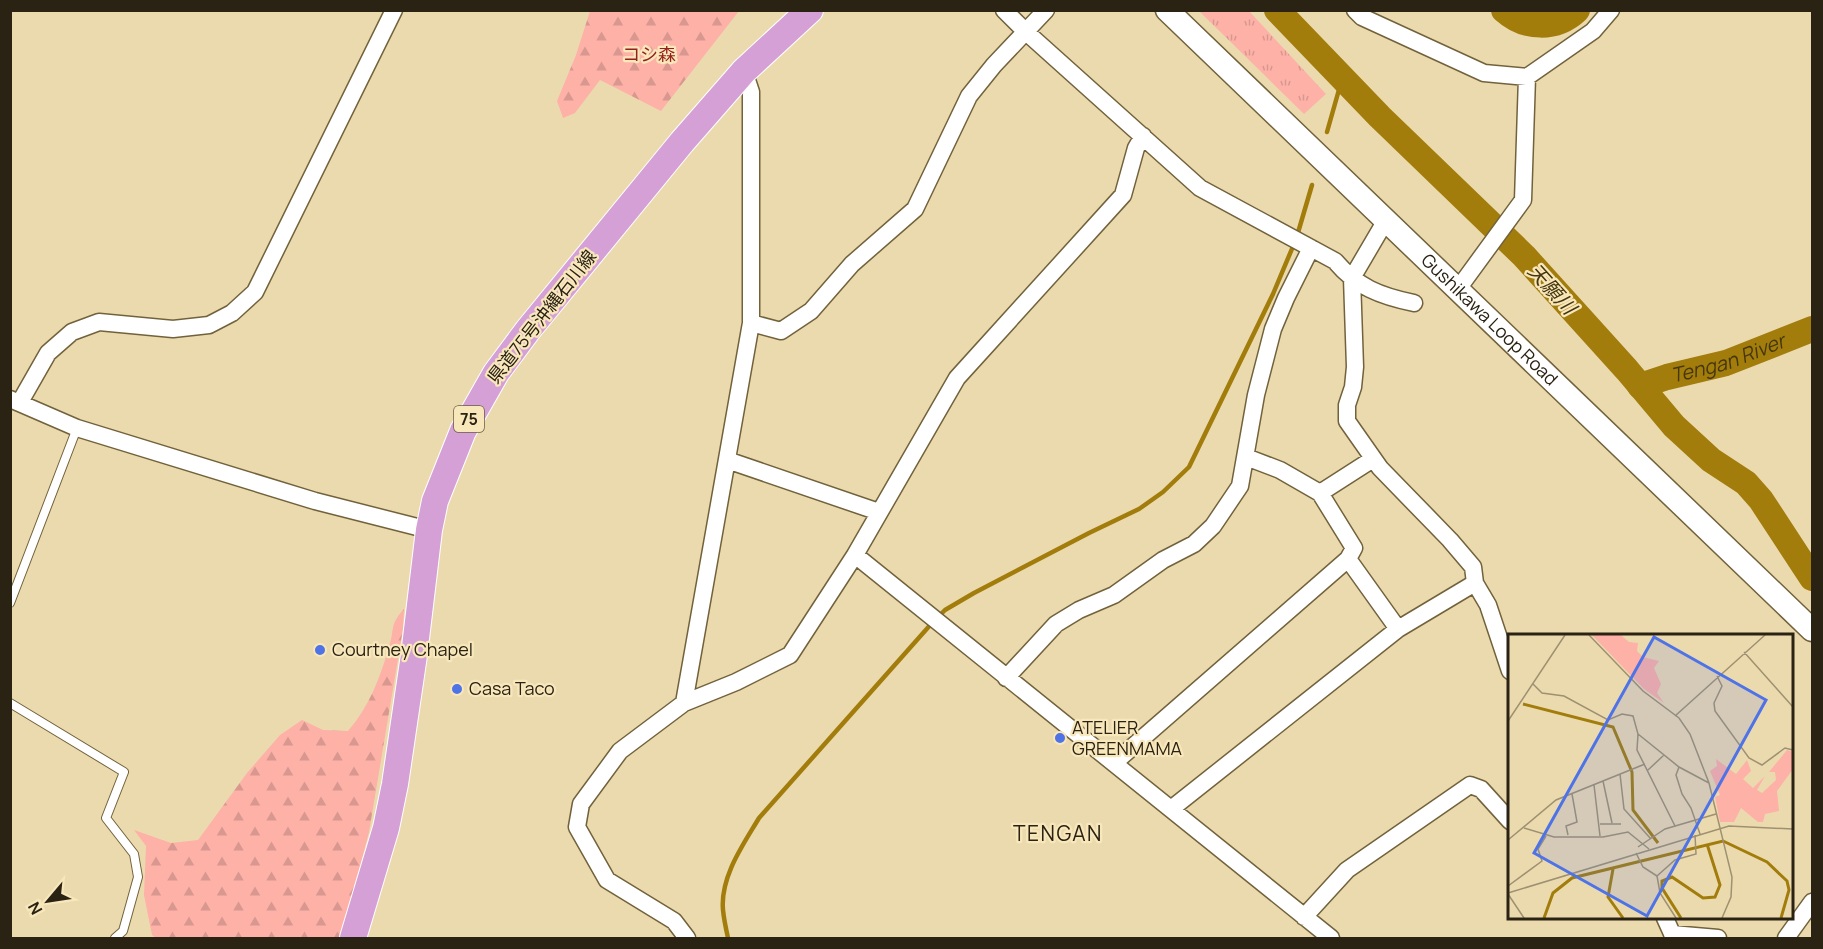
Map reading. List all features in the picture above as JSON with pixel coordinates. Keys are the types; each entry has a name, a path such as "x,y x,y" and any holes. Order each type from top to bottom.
{"main road":[{"name":"県道75号沖縄石川線","path":"353,939 386,828 395,784 429,530 435,501 453,453 477,404 496,373 528,330 668,159 744,70 810,10"},
{"name":"Gushikawa Loop Road","path":"1167,10 1812,630"}],"street":[{"path":"394,10 255,292 232,313 209,326 173,329 99,322 72,332 48,353 15,401 77,428 315,501 429,530"},
{"path":"1004,10 1025,32 1200,188 1335,261 1347,275 1384,297 1413,303"},
{"path":"751,323 781,331 811,311 852,264 915,209 969,96 1046,10"},
{"path":"1355,10 1362,17 1484,72 1527,77 1593,31 1611,10"},
{"path":"684,703 751,323 751,92 744,70"},
{"path":"1458,289 1523,200 1527,77"},
{"path":"687,939 674,921 607,880 577,826 581,804 620,751 684,703 736,682 790,655 855,555 957,378 1123,195 1136,148 1143,136"},
{"path":"1386,220 1352,278 1355,367 1353,387 1347,405 1347,421 1373,459 1473,567 1475,583 1488,605 1508,668"},
{"path":"1006,678 1056,624 1079,610 1114,595 1163,560 1194,544 1213,526 1240,486 1256,395 1273,329 1311,248"},
{"path":"1114,763 1348,559 1354,548 1320,493 1280,470 1246,457"},
{"path":"1320,493 1373,459"},
{"path":"727,460 879,512"},
{"path":"855,555 1331,939"},
{"path":"1348,559 1398,629"},
{"path":"1171,809 1398,629 1475,583"},
{"path":"1304,917 1347,870 1470,785 1480,789 1508,821"},
{"path":"1786,939 1812,902"},
{"path":"1665,919 1673,936 1718,939"}],"lane":[{"path":"10,603 77,428"},
{"path":"10,703 124,772 106,818 134,854 138,877 123,931 115,939"}],"green space":[{"name":"コシ森","path":"590,10 739,11 661,111 600,80 575,113 563,118 557,101 576,55"},
{"path":"1199,11 1249,11 1326,94 1304,114"},
{"path":"404,609 403,629 369,832 339,938 156,938 152,935 144,895 146,846 134,830 171,843 198,840 247,773 280,735 302,720 323,730 348,731 373,692 386,659 394,623"}],"waterway":[{"name":"天願川","path":"1277,10 1380,117 1524,256 1627,370 1674,426 1711,460 1746,483 1761,500 1812,578"},
{"name":"Tengan River","path":"1504,10 1521,21 1540,25 1560,21 1577,10"},
{"path":"1327,132 1342,79"},
{"path":"1297,236 1312,185"},
{"path":"938,617 945,610 974,593 1139,509 1163,492 1189,467 1273,294 1294,244"},
{"name":"Tengan River","path":"1640,386 1726,363 1812,329"},
{"path":"728,938 723,910 725,886 734,862 759,818 932,623"}],"place":[{"name":"Courtney Chapel","path":"320,650"},
{"name":"Casa Taco","path":"457,689"},
{"name":"ATELIER GREENMAMA","path":"1060,738"}],"district":[{"name":"TENGAN","path":"1058,834"}]}
